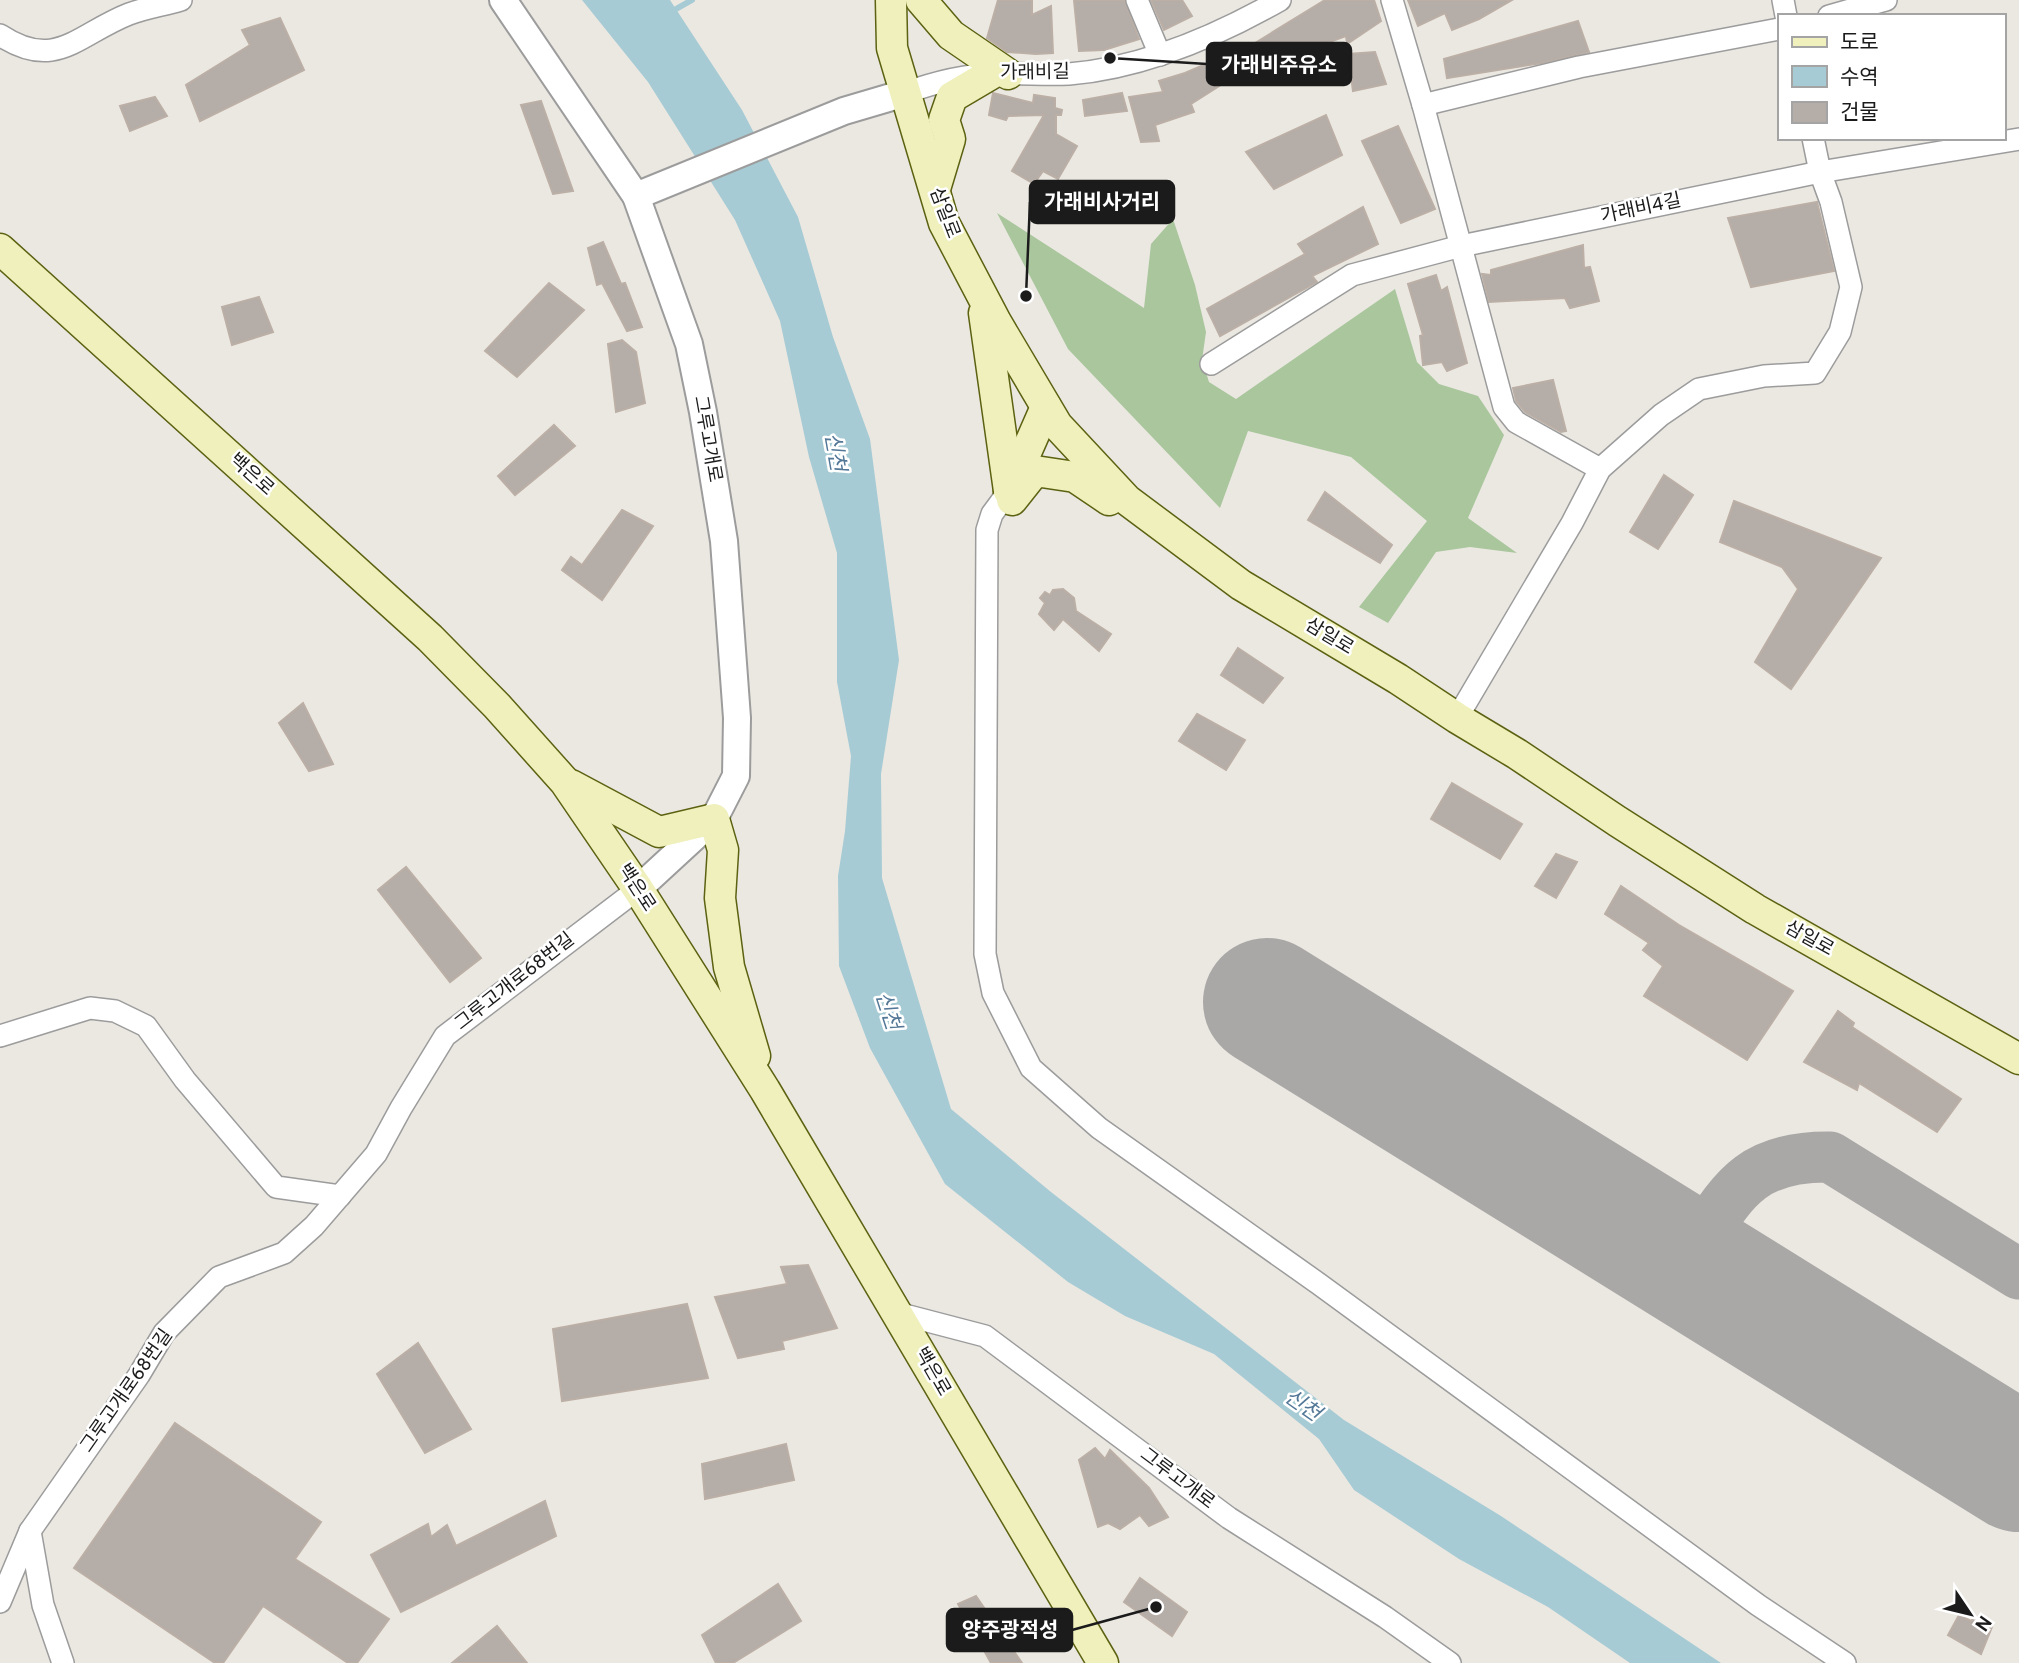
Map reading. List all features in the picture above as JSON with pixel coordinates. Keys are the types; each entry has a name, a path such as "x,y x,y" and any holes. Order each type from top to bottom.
{"main road":[{"name":"삼일로","path":"891,0 892,48 944,222 981,295 1057,425 1127,500 1241,585 1517,754 1755,909 2019,1059"},
{"path":"921,0 951,34 1000,74 951,97 944,120 950,139 934,189"},
{"name":"백은로","path":"0,249 430,638 497,706 565,782 638,888 765,1090 1102,1663"},
{"path":"981,295 1010,496"},
{"path":"1010,496 1046,407"},
{"path":"1010,496 1035,471 1075,477 1103,496 1168,532"},
{"path":"565,782 659,832 714,819 723,850 720,898 729,967 765,1090"}],"street":[{"path":"0,35 38,52 66,47 88,33 130,14 181,0"},
{"name":"그루고개로","path":"503,0 644,193 689,344 724,541 737,718 736,776 714,819 638,888"},
{"path":"1137,0 1160,55"},
{"name":"가래비길","path":"905,93 940,81 1000,74 1069,74 1132,65 1247,19 1279,0"},
{"path":"1392,0 1504,407 1516,422 1600,469"},
{"path":"1836,14 1886,0"},
{"path":"1423,105 1579,67 1778,29"},
{"path":"644,193 844,111 905,93"},
{"name":"가래비4길","path":"1211,364 1352,275 1461,246 1820,172 2019,139"},
{"path":"1457,718 1572,523 1600,469 1661,415 1699,389 1764,376 1815,373 1840,332 1851,287 1813,140"},
{"path":"1010,496 992,514 987,530 985,954 993,993 1031,1068 1099,1128 1319,1284 1758,1605 1845,1663"},
{"name":"그루고개로68번길","path":"0,1602 30,1531 139,1375 164,1333 219,1276 284,1253 314,1226 376,1154 445,1036 638,888"},
{"path":"0,1036 90,1008 115,1011 146,1026 185,1080 276,1187 340,1196"},
{"name":"그루고개로","path":"897,1313 985,1336 1228,1518 1385,1617 1450,1663"},
{"path":"30,1531 43,1605 63,1663"}],"green space":[{"path":"997,213 1144,308 1151,244 1173,219 1195,285 1206,332 1202,360 1209,382 1236,399 1395,289 1417,362 1439,384 1478,396 1504,435 1468,518 1517,553 1470,547 1436,552 1388,623 1359,607 1427,521 1351,457 1248,431 1220,508 1068,349"}],"water":[{"path":"582,0 670,0 742,110 798,217 833,337 870,439 899,660 881,774 882,878 951,1109 1051,1192 1344,1420 1501,1516 1721,1663 1630,1663 1548,1607 1459,1559 1354,1490 1319,1439 1214,1354 1125,1316 1068,1282 945,1184 870,1048 839,966 838,876 845,831 851,756 837,682 837,553 809,457 780,321 735,220 648,82"}],"building":[{"path":"998,0 1032,0 1032,15 1051,6 1053,53 1007,52 987,38"},
{"path":"1074,0 1124,0 1139,39 1104,50 1079,51"},
{"path":"1151,0 1182,0 1192,16 1164,30"},
{"path":"1325,0 1374,0 1381,21 1347,44 1346,36 1305,51 1304,48 1292,53 1287,46 1267,60 1265,57 1191,104 1194,112 1155,125 1159,141 1141,142 1129,97 1163,92 1159,81 1185,73 1255,43"},
{"path":"1408,0 1512,0 1479,19 1452,30 1445,13 1418,26"},
{"path":"280,18 304,70 200,121 186,85 250,45 242,30"},
{"path":"1578,21 1589,52 1542,63 1447,78 1444,59"},
{"path":"1375,52 1386,84 1353,91 1348,54"},
{"path":"993,93 1033,103 1034,95 1055,98 1055,108 1062,110 1061,115 1056,115 1056,134 1077,146 1058,179 1043,171 1034,184 1012,171 1044,115 1008,116 1006,120 989,115"},
{"path":"1122,93 1127,111 1085,116 1083,100"},
{"path":"155,97 167,116 130,131 120,106"},
{"path":"541,101 573,191 553,194 521,105"},
{"path":"1326,115 1342,155 1274,189 1246,152"},
{"path":"1398,126 1435,209 1401,223 1362,141"},
{"path":"1817,202 1834,271 1751,287 1728,218"},
{"path":"1363,207 1378,244 1312,276 1317,282 1220,336 1207,309 1305,254 1298,244"},
{"path":"603,242 621,284 625,283 642,327 627,331 602,283 597,285 588,248"},
{"path":"1583,245 1584,268 1590,267 1599,301 1570,308 1565,298 1489,302 1482,274 1491,275 1491,270"},
{"path":"1436,275 1441,291 1447,287 1467,363 1447,371 1442,362 1423,365 1420,336 1423,335 1408,284"},
{"path":"549,283 584,310 517,377 485,351"},
{"path":"259,297 273,332 232,345 222,307"},
{"path":"622,340 636,352 645,403 616,412 608,344"},
{"path":"1553,380 1566,431 1561,432 1525,412 1516,401 1513,388"},
{"path":"554,425 575,446 515,495 498,476"},
{"path":"1664,475 1693,495 1658,549 1630,532"},
{"path":"1325,492 1392,545 1380,563 1308,520"},
{"path":"1734,501 1881,558 1791,689 1755,662 1798,589 1782,567 1720,542"},
{"path":"622,510 653,526 602,600 562,570 571,557 582,565"},
{"path":"1063,589 1074,598 1076,611 1111,634 1099,651 1063,619 1054,630 1039,614 1045,603 1040,598 1045,592 1050,595 1053,590"},
{"path":"1238,648 1283,678 1263,703 1221,675"},
{"path":"303,703 333,764 309,771 279,723"},
{"path":"1197,714 1245,740 1226,770 1179,741"},
{"path":"1452,783 1522,824 1500,859 1431,819"},
{"path":"1556,854 1577,862 1556,898 1535,886"},
{"path":"406,867 481,958 450,982 378,890"},
{"path":"1621,886 1679,925 1793,991 1747,1060 1644,996 1663,966 1643,950 1649,943 1605,914"},
{"path":"1838,1011 1854,1023 1852,1027 1961,1099 1937,1132 1859,1083 1857,1090 1804,1062"},
{"path":"808,1265 837,1328 782,1341 784,1349 738,1358 715,1297 787,1284 781,1267"},
{"path":"687,1304 708,1378 562,1401 553,1329"},
{"path":"418,1343 471,1429 425,1453 377,1374"},
{"path":"175,1423 321,1522 295,1559 389,1619 357,1663 348,1663 263,1606 223,1663 215,1663 74,1568"},
{"path":"786,1444 794,1480 705,1499 702,1464"},
{"path":"1095,1448 1105,1459 1110,1450 1149,1488 1168,1517 1149,1526 1140,1515 1120,1529 1108,1523 1098,1527 1079,1460"},
{"path":"545,1501 556,1536 401,1612 371,1555 428,1524 431,1537 447,1525 456,1546"},
{"path":"1140,1578 1187,1612 1172,1636 1124,1602"},
{"path":"778,1584 801,1621 733,1663 716,1663 702,1635"},
{"path":"976,1596 1022,1663 991,1663 958,1604"},
{"path":"1959,1615 1971,1621 1975,1617 1992,1627 1981,1654 1948,1635"},
{"path":"497,1626 527,1663 452,1663"}],"waterway":[{"name":"신천","path":"669,13 692,0"}],"taxiway":[{"path":"1686,1262 1728,1200 1757,1173 1777,1164 1830,1157 2019,1274"}],"runway":[{"path":"1267,1002 2019,1468"}],"place":[{"name":"가래비주유소","path":"1110,58"},
{"name":"가래비사거리","path":"1026,296"},
{"name":"양주광적성","path":"1156,1607"}]}
